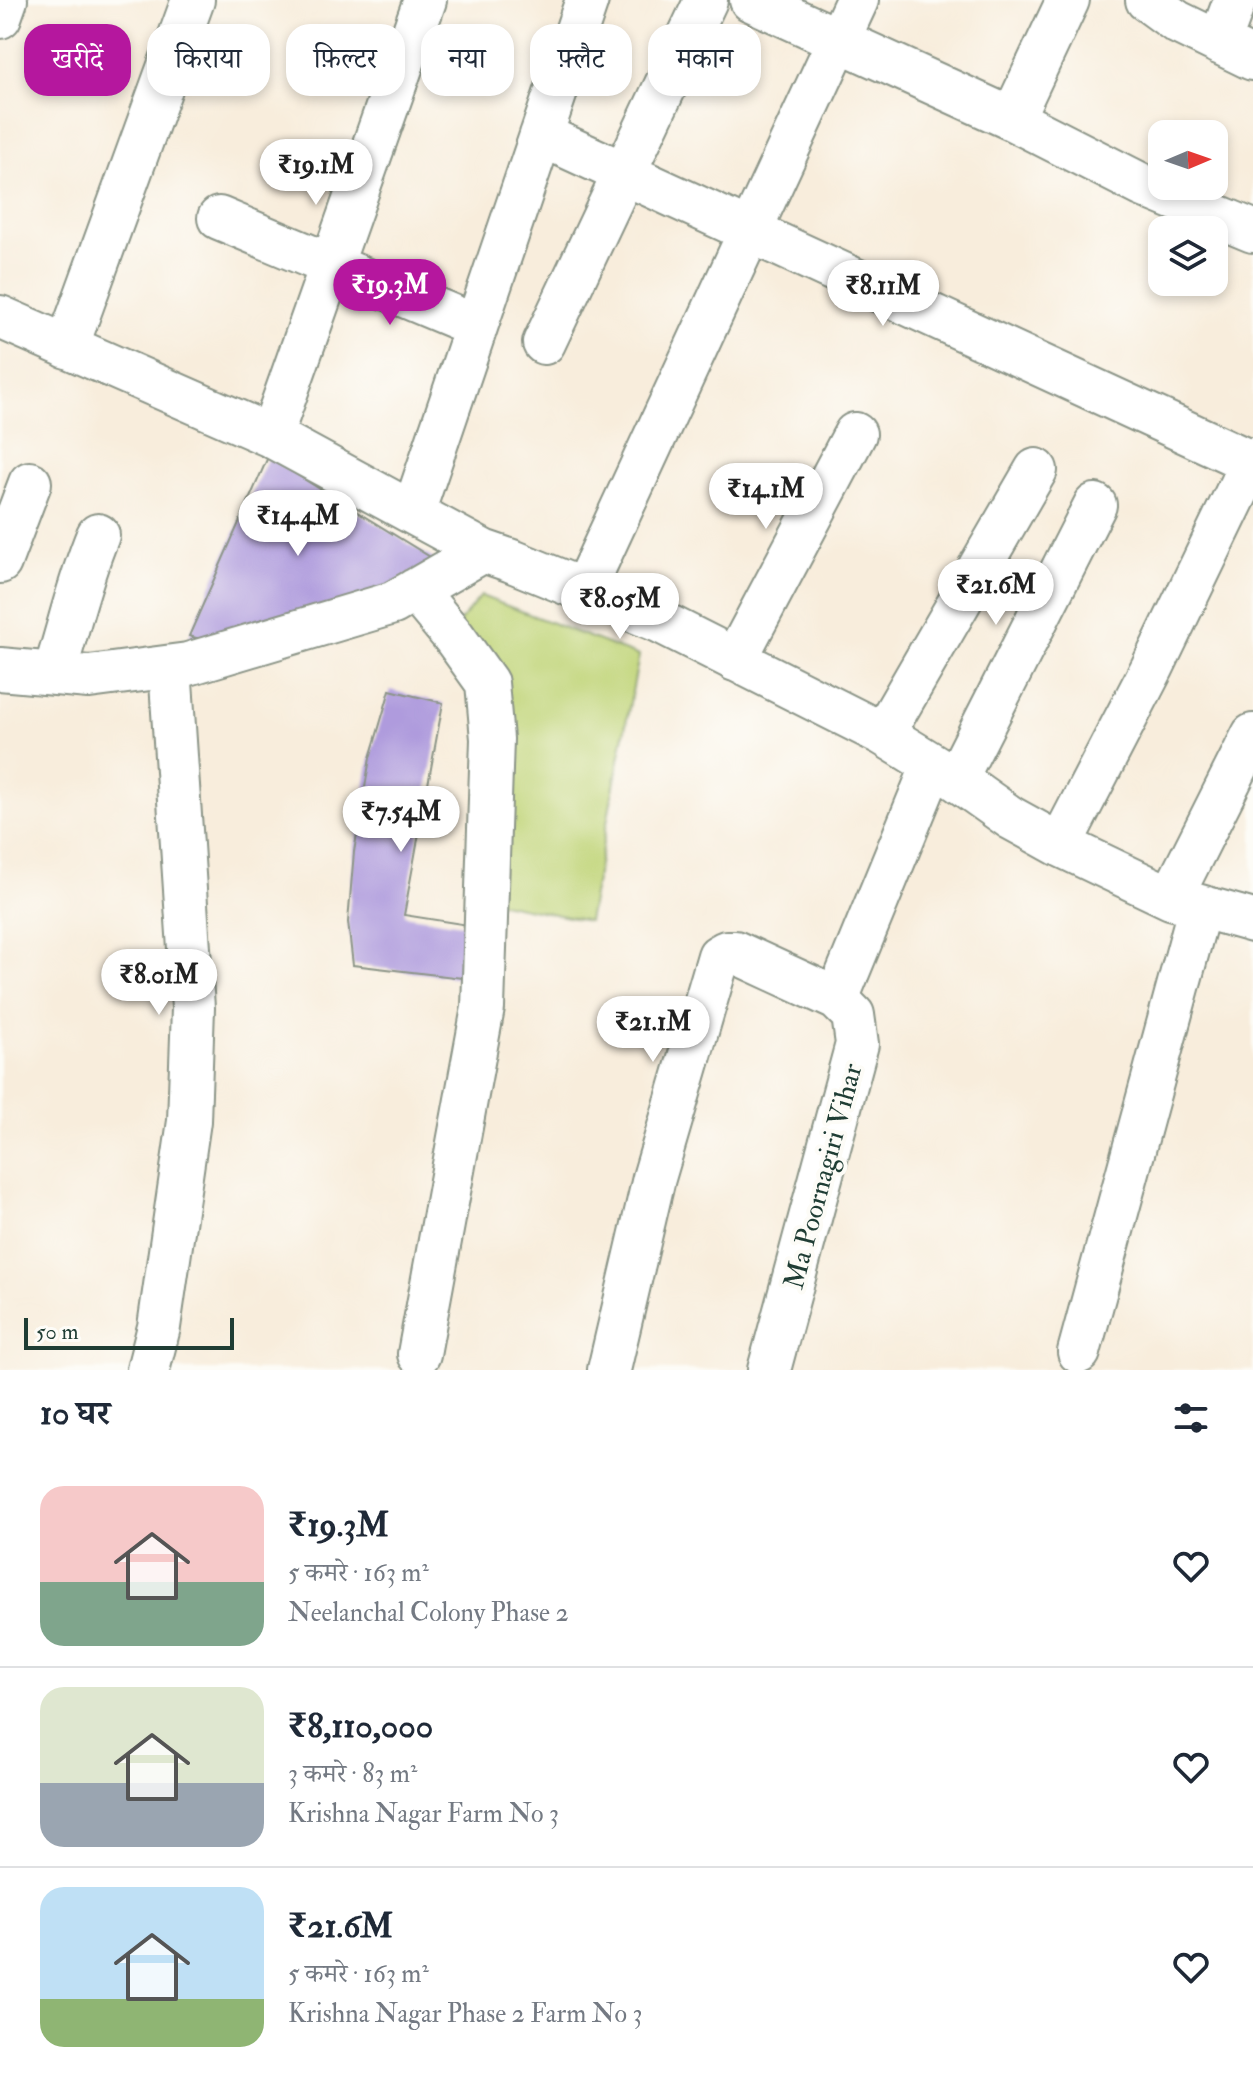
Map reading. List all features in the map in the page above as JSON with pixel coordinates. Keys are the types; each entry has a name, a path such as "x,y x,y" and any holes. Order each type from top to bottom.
{"street":[{"path":"0,17 6,0"},
{"path":"67,347 193,0"},
{"path":"271,436 425,0"},
{"path":"544,343 706,0"},
{"path":"751,0 1012,119 1142,185 1253,231"},
{"path":"584,590 857,0"},
{"path":"1012,119 1068,0"},
{"path":"1147,0 1177,22 1236,51 1235,0"},
{"path":"413,513 586,1"},
{"path":"541,135 1252,461 1152,668 1060,845"},
{"path":"219,218 476,326"},
{"path":"0,317 271,436 483,551 659,621 883,734 1011,818 1060,845 1186,902 1253,921"},
{"path":"735,660 855,434"},
{"path":"883,734 1036,470"},
{"path":"0,562 30,483"},
{"path":"609,1370 654,1178 719,956 735,952 837,999 945,772 1095,505"},
{"path":"54,674 78,586 98,535"},
{"path":"0,669 89,677 188,664 393,603 483,551"},
{"path":"415,590 487,683 492,739 483,1008 419,1354"},
{"path":"148,1370 159,1327 189,1121 193,1008 170,667"},
{"path":"1079,1352 1186,902 1253,735"},
{"name":"Ma Poornagiri Vihar","path":"769,1370 857,1044 853,1015 837,999"}],"green space":[{"path":"481,596 639,656 588,921 487,900 504,718 459,622"}],"building":[{"path":"268,457 435,560 378,592 211,642 189,636"},
{"path":"390,690 443,703 404,915 481,927 479,980 353,965 348,922 354,852 370,758"}]}
